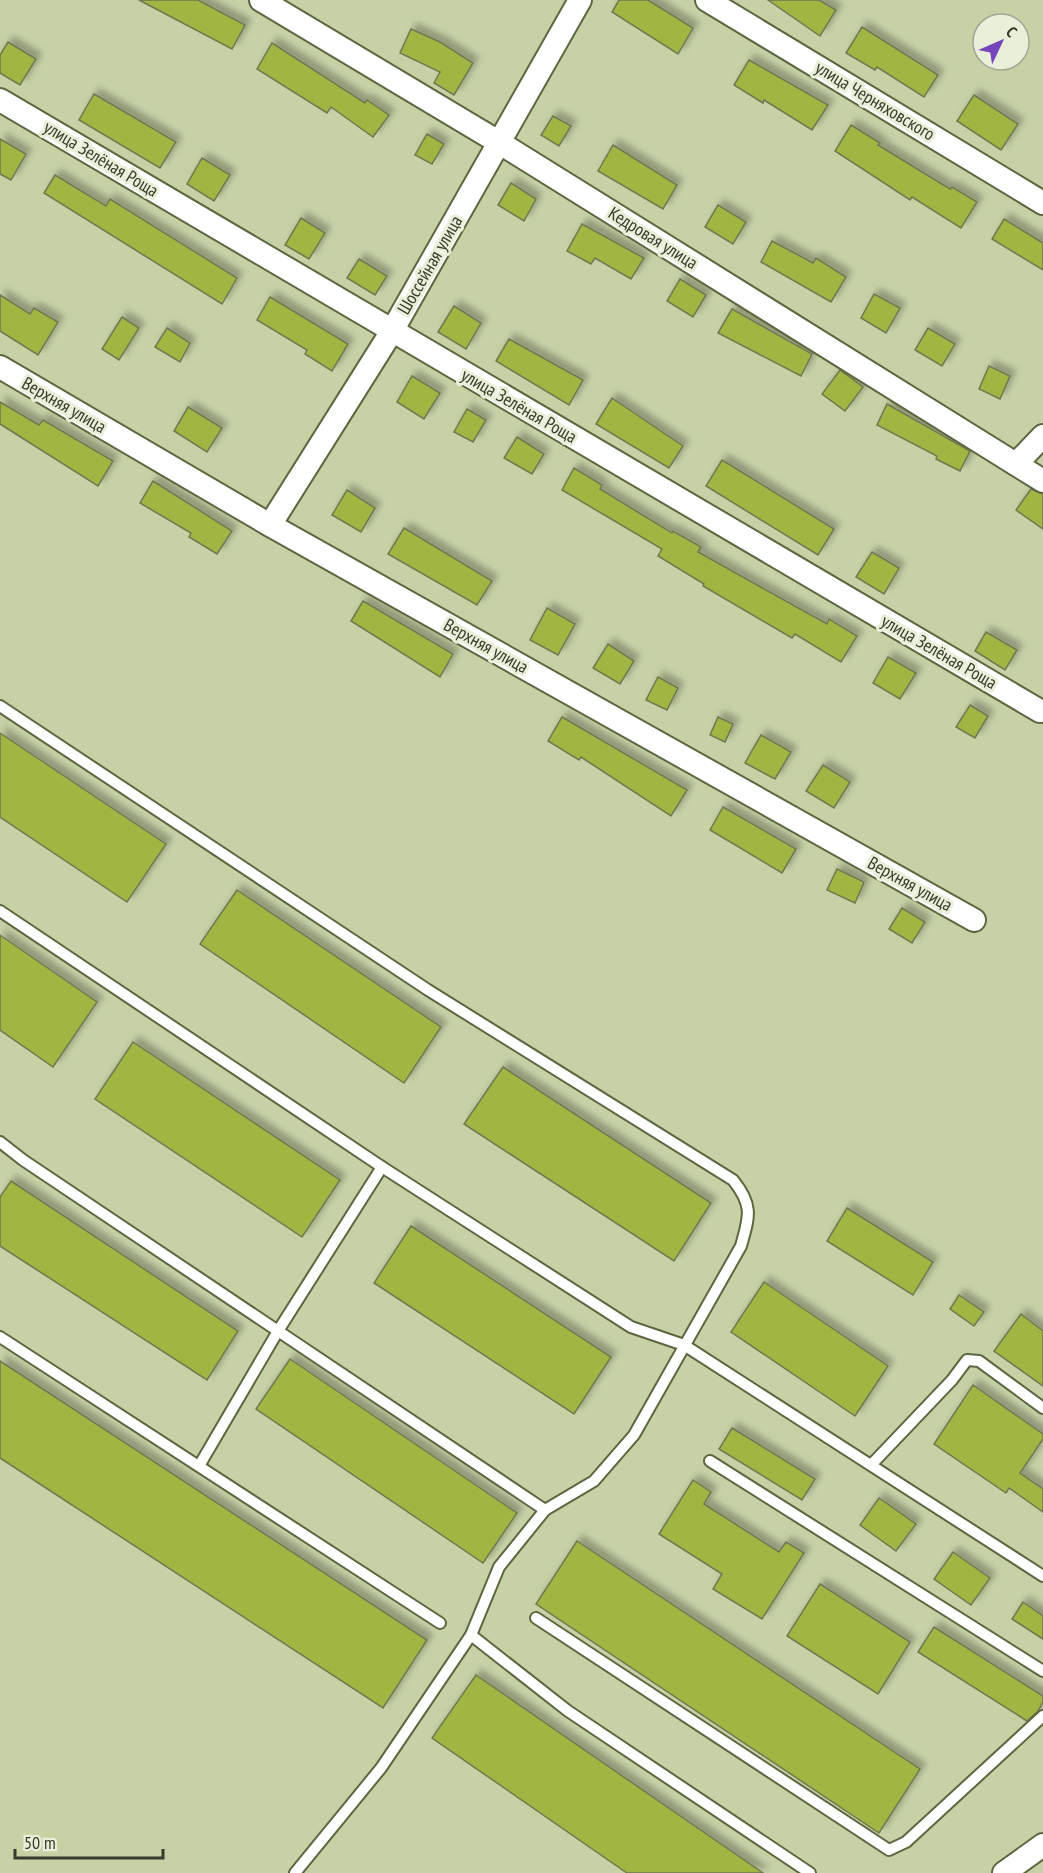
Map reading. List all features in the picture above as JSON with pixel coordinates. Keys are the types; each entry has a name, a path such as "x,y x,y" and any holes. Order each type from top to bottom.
{"street":[{"name":"Кедровая улица","path":"261,0 500,143 1043,481"},
{"name":"Шоссейная улица","path":"270,525 392,331 580,0"},
{"name":"улица Черняховского","path":"707,0 1043,202"},
{"name":"улица Зелёная Роща","path":"0,100 1040,711"},
{"name":"Верхняя улица","path":"0,368 270,525 974,920"},
{"path":"1016,464 1043,436"},
{"path":"1004,1873 1043,1845"}],"lane":[{"path":"0,706 428,990 733,1180 746,1196 750,1215 741,1246 633,1435 594,1481 545,1510 499,1567 471,1635 381,1768 295,1873"},
{"path":"0,911 382,1167 631,1327 684,1345 1043,1576"},
{"path":"0,1142 23,1160 545,1510"},
{"path":"200,1466 278,1331 382,1167"},
{"path":"0,1337 440,1623"},
{"path":"872,1465 968,1360 979,1361 1043,1408"},
{"path":"710,1461 1043,1671"},
{"path":"536,1618 889,1850 906,1842 1043,1716"},
{"path":"471,1635 568,1711 810,1873"}],"building":[{"path":"139,0 198,0 245,25 232,49"},
{"path":"619,0 648,0 693,28 678,54 612,12"},
{"path":"768,0 819,0 836,10 820,36"},
{"path":"862,27 938,75 924,97 877,67 875,70 846,53"},
{"path":"411,29 440,42 473,63 454,95 434,83 440,72 400,53"},
{"path":"8,42 36,59 20,85 0,73 0,55"},
{"path":"272,43 365,103 367,100 389,115 373,137 331,107 327,113 257,69"},
{"path":"749,60 828,105 812,130 764,100 763,103 734,85"},
{"path":"94,94 176,142 160,168 79,120"},
{"path":"974,95 1018,124 1001,150 957,121"},
{"path":"553,116 571,126 559,146 541,135"},
{"path":"851,125 880,143 878,145 950,189 952,187 977,202 961,228 912,197 910,200 835,151"},
{"path":"427,134 444,144 432,164 415,155"},
{"path":"0,139 26,154 11,180 0,174"},
{"path":"613,145 677,185 663,209 598,171"},
{"path":"202,158 230,175 214,201 187,184"},
{"path":"55,175 106,206 110,199 237,278 222,304 44,193"},
{"path":"511,183 536,199 524,221 498,205"},
{"path":"718,205 746,222 733,244 705,227"},
{"path":"301,218 325,233 309,259 285,245"},
{"path":"1004,219 1043,243 1043,270 992,239"},
{"path":"582,224 644,258 631,279 595,258 591,264 567,251"},
{"path":"772,241 813,263 816,258 846,277 831,302 761,262"},
{"path":"359,259 387,276 375,295 347,278"},
{"path":"680,279 706,295 693,317 667,301"},
{"path":"874,294 900,308 886,333 861,318"},
{"path":"0,295 30,314 34,308 58,322 38,355 0,331"},
{"path":"270,297 348,344 332,371 305,354 307,350 257,320"},
{"path":"454,306 481,323 466,349 438,332"},
{"path":"732,309 812,354 801,376 718,333"},
{"path":"122,317 139,328 119,360 102,349"},
{"path":"167,328 190,343 180,362 155,347"},
{"path":"928,328 955,344 942,366 915,350"},
{"path":"509,339 583,380 569,405 496,361"},
{"path":"989,366 1010,376 1000,399 979,389"},
{"path":"840,370 863,387 845,411 822,394"},
{"path":"412,376 440,393 424,419 397,402"},
{"path":"612,398 683,446 669,468 596,424"},
{"path":"0,402 39,425 43,420 113,461 98,486 0,424"},
{"path":"887,404 970,451 960,471 936,459 937,456 877,425"},
{"path":"188,407 222,428 207,452 174,431"},
{"path":"467,409 486,420 473,442 454,432"},
{"path":"517,437 544,454 532,474 504,458"},
{"path":"722,460 834,529 818,555 706,486"},
{"path":"574,468 602,485 600,489 672,533 673,531 701,547 698,552 827,624 829,619 857,636 841,662 795,634 792,638 703,586 704,584 658,556 662,549 562,490"},
{"path":"153,481 232,531 217,554 189,537 191,533 140,503"},
{"path":"1031,489 1043,494 1043,529 1016,510"},
{"path":"347,490 375,508 361,532 332,515"},
{"path":"404,528 492,581 477,605 388,554"},
{"path":"872,552 899,568 884,594 856,577"},
{"path":"363,601 453,654 440,677 351,621"},
{"path":"547,608 575,624 558,655 530,640"},
{"path":"986,632 1017,650 1005,670 975,651"},
{"path":"608,644 634,661 620,684 593,668"},
{"path":"888,657 916,673 900,699 873,683"},
{"path":"658,677 678,688 667,710 646,700"},
{"path":"970,705 988,716 975,738 956,727"},
{"path":"562,717 687,790 671,816 581,757 579,760 548,741"},
{"path":"718,717 733,724 725,742 710,735"},
{"path":"0,733 166,844 127,902 0,817"},
{"path":"761,735 791,752 775,779 745,763"},
{"path":"823,765 850,782 834,808 806,791"},
{"path":"723,807 796,849 782,873 710,830"},
{"path":"837,869 864,882 855,903 827,890"},
{"path":"237,890 441,1027 404,1083 200,944"},
{"path":"902,908 925,922 912,943 889,929"},
{"path":"0,935 97,1002 53,1067 0,1030"},
{"path":"133,1042 340,1180 302,1237 95,1099"},
{"path":"503,1067 711,1203 674,1261 464,1124"},
{"path":"11,1181 238,1331 207,1380 0,1246 0,1197"},
{"path":"847,1208 933,1262 913,1295 827,1241"},
{"path":"411,1226 611,1357 574,1414 374,1283"},
{"path":"764,1282 888,1366 855,1416 731,1332"},
{"path":"959,1295 984,1312 974,1326 950,1309"},
{"path":"1021,1314 1043,1331 1043,1386 994,1351"},
{"path":"290,1359 517,1513 483,1563 256,1409"},
{"path":"0,1361 427,1640 383,1708 0,1458"},
{"path":"973,1385 1043,1434 1043,1439 1020,1473 1043,1489 1043,1512 1009,1488 1006,1493 934,1444"},
{"path":"732,1428 815,1479 802,1500 719,1449"},
{"path":"693,1480 711,1492 704,1504 779,1552 786,1542 804,1553 762,1619 713,1589 722,1574 659,1534"},
{"path":"879,1498 916,1524 896,1551 860,1525"},
{"path":"577,1541 920,1769 879,1833 536,1604"},
{"path":"953,1552 990,1578 971,1605 934,1579"},
{"path":"820,1584 910,1642 878,1694 787,1636"},
{"path":"1023,1602 1043,1616 1043,1639 1012,1619"},
{"path":"934,1627 1043,1696 1043,1702 1038,1711 1027,1721 918,1652"},
{"path":"476,1675 763,1873 627,1873 432,1738"}]}
